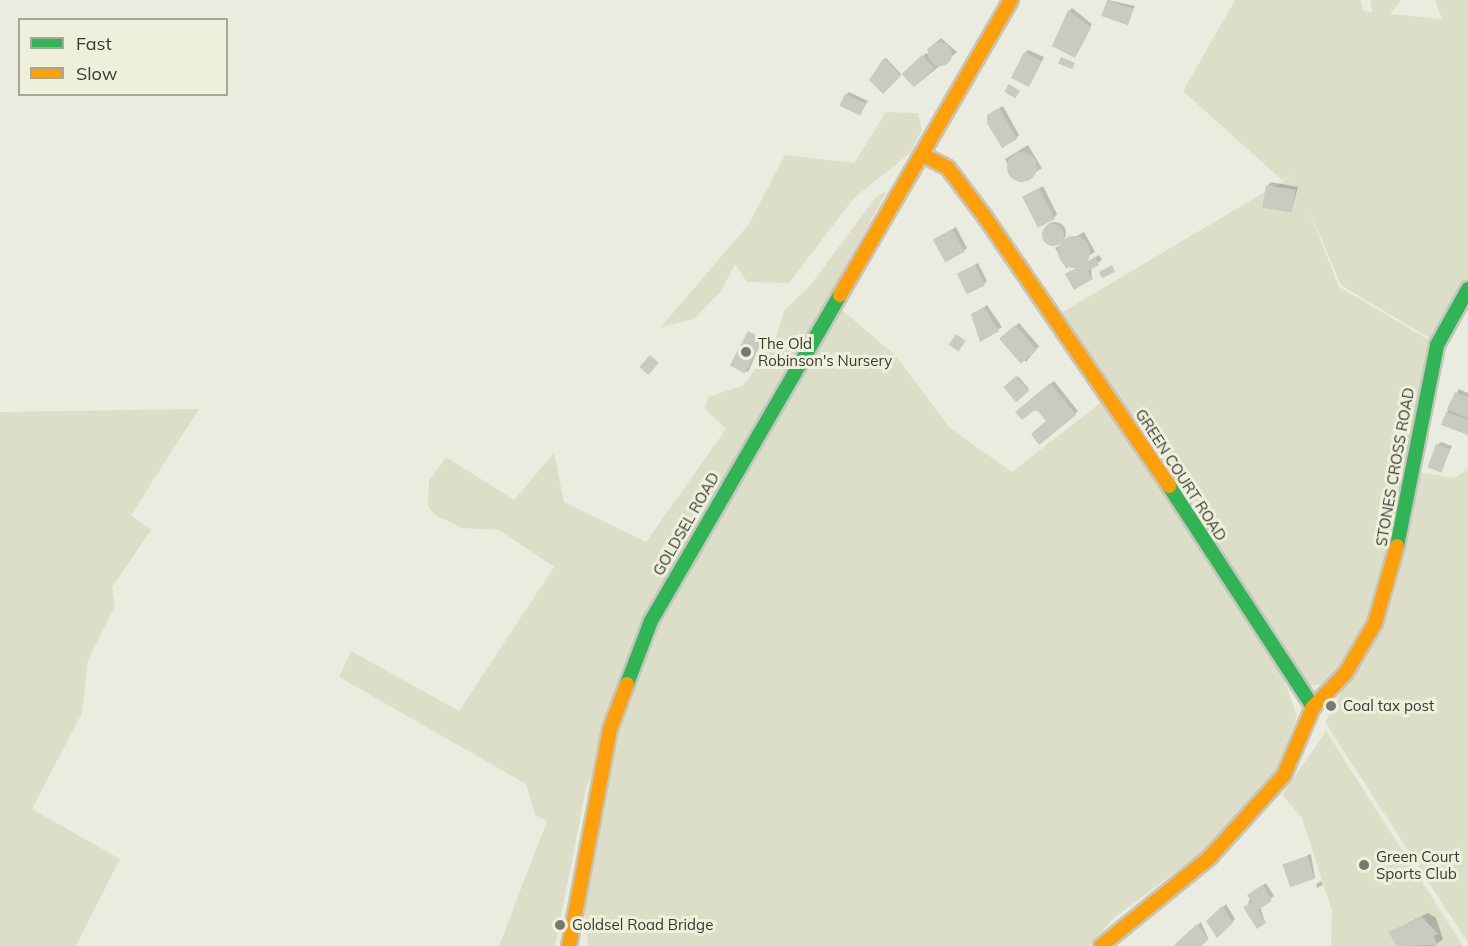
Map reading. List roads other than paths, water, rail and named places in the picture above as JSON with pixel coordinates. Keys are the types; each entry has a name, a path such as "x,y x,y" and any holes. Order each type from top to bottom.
{"street":[{"path":"923,154 1011,0"},
{"name":"GREEN COURT ROAD","path":"923,154 948,168 985,218 1113,400 1312,707"},
{"name":"GOLDSEL ROAD","path":"569,946 610,729 651,621 681,562 923,154"},
{"name":"STONES CROSS ROAD","path":"1312,707 1345,674 1385,601 1406,515 1434,354 1468,289"},
{"path":"1101,946 1210,857 1257,809 1293,758 1312,707"}],"place":[{"name":"The Old Robinson's Nursery","path":"746,352"},
{"name":"Coal tax post","path":"1331,706"},
{"name":"Green Court Sports Club","path":"1364,865"},
{"name":"Goldsel Road Bridge","path":"560,925"}]}
